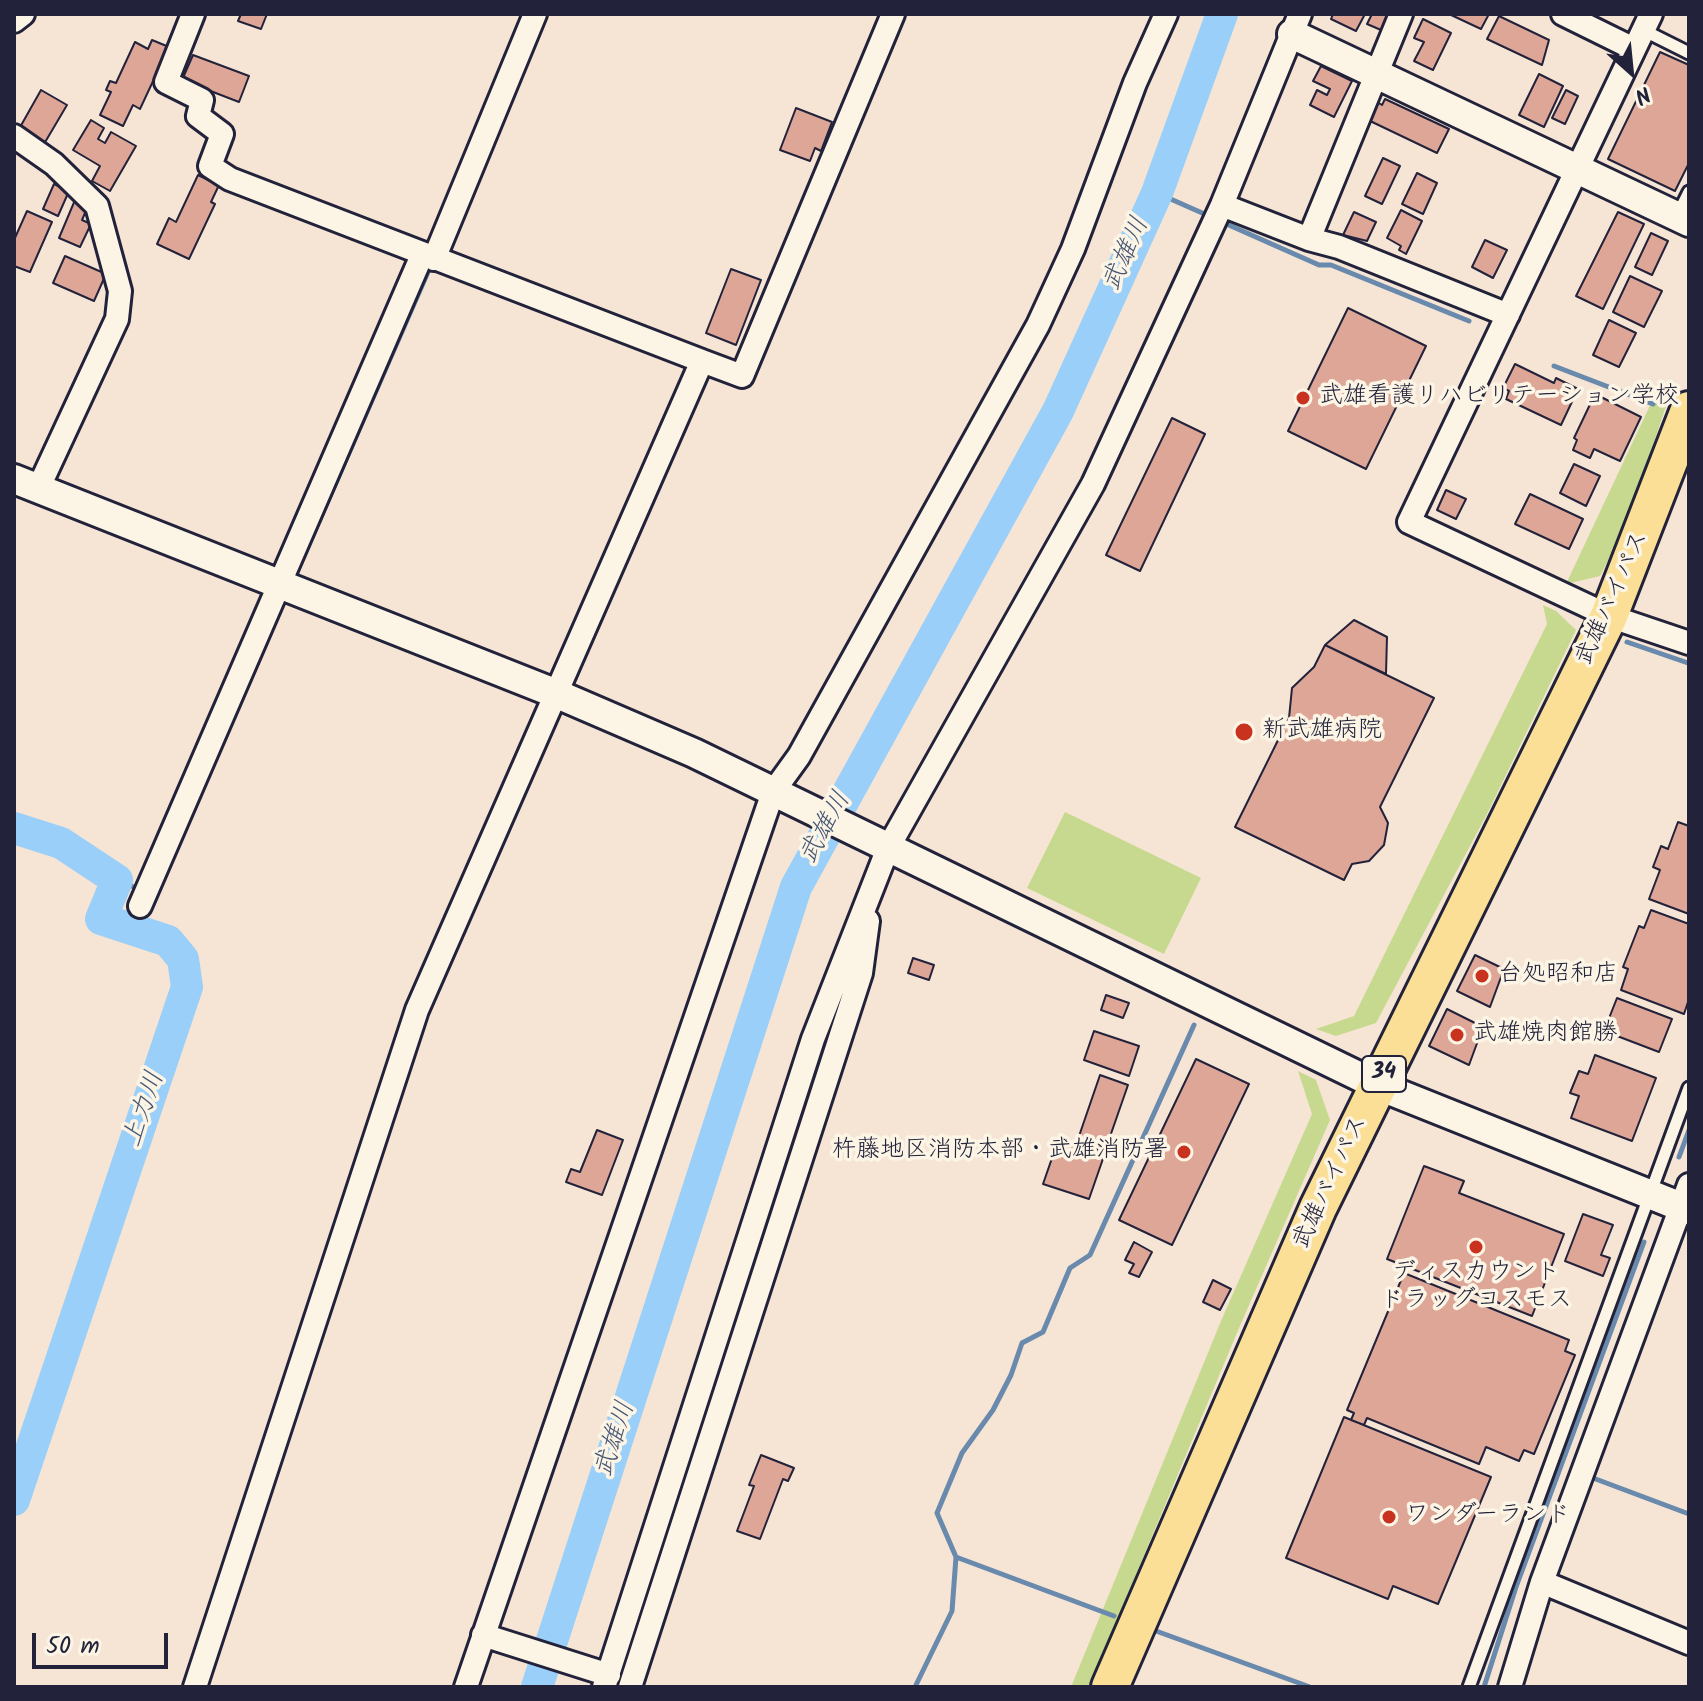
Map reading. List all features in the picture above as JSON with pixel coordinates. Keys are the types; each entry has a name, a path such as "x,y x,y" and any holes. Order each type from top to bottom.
{"highway":[{"name":"武雄バイパス","path":"1110,1687 1318,1208 1609,616 1670,467 1689,410"},
{"name":"武雄バイパス","path":"1670,467 1689,429"}],"street":[{"path":"14,21 23,14"},
{"path":"193,14 166,82 202,100 198,116 222,134 210,166 230,179 742,376 893,14"},
{"path":"140,906 278,584 535,14"},
{"path":"466,1687 775,793 807,742 1038,325 1073,249 1135,83 1166,14"},
{"path":"1309,239 1401,14"},
{"path":"1563,14 1643,31 1409,522 1609,616 1689,643"},
{"path":"483,1635 607,1681 813,1039 886,847 1093,484 1222,205 1296,24 1375,72 1578,169 1685,210"},
{"path":"14,136 54,164 97,206 120,291 117,319 26,484 557,694 775,793 1379,1086 1649,1195 1686,1201 1542,1582 1510,1687"},
{"path":"1222,205 1309,239 1339,247 1508,315"},
{"path":"195,1687 417,1010 702,361"},
{"path":"630,1687 861,973 872,889"},
{"path":"1542,1582 1689,1643"}],"lane":[{"path":"1643,31 1689,53"},
{"path":"1469,1687 1689,1088"}],"green space":[{"path":"1654,397 1667,403 1628,520 1600,576 1566,584"},
{"path":"1543,605 1556,611 1576,630 1488,812 1376,1023 1336,1036 1316,1029 1354,1016 1547,624"},
{"path":"1065,812 1201,878 1164,954 1027,888"},
{"path":"1298,1071 1316,1080 1330,1120 1089,1687 1071,1687 1221,1321 1312,1114"}],"building":[{"path":"241,14 267,14 261,29 238,21"},
{"path":"1333,14 1365,14 1356,31 1331,19"},
{"path":"1372,14 1389,14 1381,30 1367,24"},
{"path":"1449,14 1489,14 1481,29"},
{"path":"1499,16 1549,40 1542,65 1487,39"},
{"path":"1423,19 1451,33 1433,70 1414,61 1424,42 1414,38"},
{"path":"152,40 169,47 140,109 133,105 123,126 100,115 111,92 106,90 110,81 116,83 135,42 148,49"},
{"path":"1660,52 1689,65 1689,163 1675,191 1608,159"},
{"path":"193,55 249,76 239,102 182,80"},
{"path":"1321,66 1352,81 1334,117 1310,105 1317,90 1327,95 1330,89 1313,81"},
{"path":"1539,74 1563,86 1544,127 1519,115"},
{"path":"41,90 67,105 44,144 19,129"},
{"path":"1566,90 1578,96 1565,124 1552,118"},
{"path":"1385,99 1449,129 1437,153 1368,120 1377,102 1382,105"},
{"path":"796,108 832,122 821,151 815,148 810,161 780,150"},
{"path":"91,120 104,128 98,139 105,143 111,132 136,146 110,191 92,181 100,166 73,150"},
{"path":"1383,158 1400,166 1382,204 1365,196"},
{"path":"1417,173 1437,183 1423,214 1402,204"},
{"path":"198,175 219,185 211,202 215,204 189,259 157,244 169,218 176,222"},
{"path":"54,184 69,191 58,216 43,209"},
{"path":"75,200 88,206 82,220 91,224 80,247 59,238"},
{"path":"1401,210 1422,221 1406,254 1399,250 1401,246 1387,238"},
{"path":"27,211 52,222 30,272 14,266 14,240"},
{"path":"1354,212 1376,222 1367,241 1343,235"},
{"path":"1618,212 1644,224 1603,309 1576,296"},
{"path":"1651,233 1668,241 1652,275 1635,267"},
{"path":"1485,240 1507,250 1493,278 1472,267"},
{"path":"65,256 106,274 94,301 53,283"},
{"path":"731,269 761,280 736,345 706,333"},
{"path":"1630,276 1662,291 1644,327 1613,312"},
{"path":"1348,308 1426,346 1366,469 1288,431"},
{"path":"1609,320 1636,333 1619,367 1593,355"},
{"path":"1515,364 1554,383 1556,378 1578,389 1561,425 1506,399 1509,391 1503,388"},
{"path":"1595,394 1641,417 1620,461 1594,449 1590,458 1573,450 1577,440 1574,438"},
{"path":"1172,418 1205,434 1140,571 1106,555"},
{"path":"1574,464 1600,476 1586,506 1560,493"},
{"path":"1446,490 1466,499 1456,519 1437,510"},
{"path":"1530,494 1583,519 1569,549 1515,524"},
{"path":"1354,620 1387,637 1386,674 1325,645"},
{"path":"1325,645 1434,698 1380,807 1388,823 1384,845 1369,861 1352,864 1344,880 1235,827 1289,718 1292,688 1314,667"},
{"path":"1678,822 1689,826 1689,914 1649,899 1660,870 1653,867 1661,846 1668,849"},
{"path":"1651,910 1689,924 1689,999 1684,1014 1621,990 1628,969 1623,967 1639,926 1644,928"},
{"name":"台処昭和店","path":"1475,955 1504,969 1490,1007 1457,991"},
{"path":"913,958 934,965 929,980 908,973"},
{"path":"1106,995 1129,1003 1123,1018 1101,1010"},
{"path":"1617,998 1672,1019 1659,1052 1604,1031"},
{"name":"武雄焼肉館勝","path":"1447,1009 1483,1027 1469,1065 1429,1046"},
{"path":"1094,1031 1139,1046 1129,1076 1084,1060"},
{"path":"1595,1055 1656,1078 1632,1141 1571,1118 1579,1096 1570,1093 1579,1071 1588,1074"},
{"name":"杵藤地区消防本部・武雄消防署","path":"1196,1059 1249,1084 1172,1245 1119,1220"},
{"path":"1100,1075 1128,1085 1105,1151 1077,1142"},
{"path":"597,1130 623,1140 602,1195 566,1182 571,1169 580,1172"},
{"path":"1059,1138 1105,1153 1089,1199 1043,1184"},
{"name":"ディスカウント ドラッグコスモス","path":"1424,1166 1464,1181 1459,1193 1564,1234 1532,1316 1387,1259"},
{"path":"1583,1214 1613,1225 1601,1255 1610,1258 1603,1276 1565,1261"},
{"path":"1134,1242 1152,1252 1139,1277 1129,1273 1134,1264 1125,1260"},
{"path":"1404,1273 1569,1340 1565,1351 1575,1355 1534,1454 1524,1450 1519,1461 1486,1447 1479,1464 1367,1418 1364,1425 1351,1420 1354,1413 1347,1410"},
{"path":"1213,1280 1231,1289 1220,1310 1203,1302"},
{"name":"ワンダーランド","path":"1344,1417 1491,1477 1438,1604 1393,1586 1388,1599 1286,1558"},
{"path":"761,1455 794,1468 788,1481 783,1479 760,1539 737,1531 754,1486 749,1485"}],"waterway":[{"name":"武雄川","path":"537,1687 796,887 1058,411 1157,193 1222,14"},
{"path":"1157,193 1209,216"},
{"path":"1222,222 1319,265 1331,265 1469,321"},
{"path":"293,581 428,272 428,263"},
{"path":"1554,366 1653,404"},
{"path":"1627,642 1688,663"},
{"name":"上力川","path":"14,828 61,843 117,880 101,919 168,941 183,959 187,987 14,1500"},
{"path":"117,880 141,890"},
{"path":"915,1687 952,1611 956,1557 937,1513 962,1453 993,1410 1011,1375 1022,1343 1043,1332 1070,1268 1090,1255 1194,1025"},
{"path":"1679,1157 1689,1130"},
{"path":"1484,1687 1516,1587 1644,1242"},
{"path":"1593,1478 1689,1514"},
{"path":"956,1557 1114,1616"},
{"path":"1156,1631 1310,1687"}],"place":[{"name":"武雄看護リハビリテーション学校","path":"1303,398"},
{"name":"新武雄病院","path":"1244,732"},
{"name":"台処昭和店","path":"1482,976"},
{"name":"武雄焼肉館勝","path":"1457,1035"},
{"name":"杵藤地区消防本部・武雄消防署","path":"1184,1152"},
{"name":"ディスカウント ドラッグコスモス","path":"1476,1247"},
{"name":"ワンダーランド","path":"1389,1517"}]}
